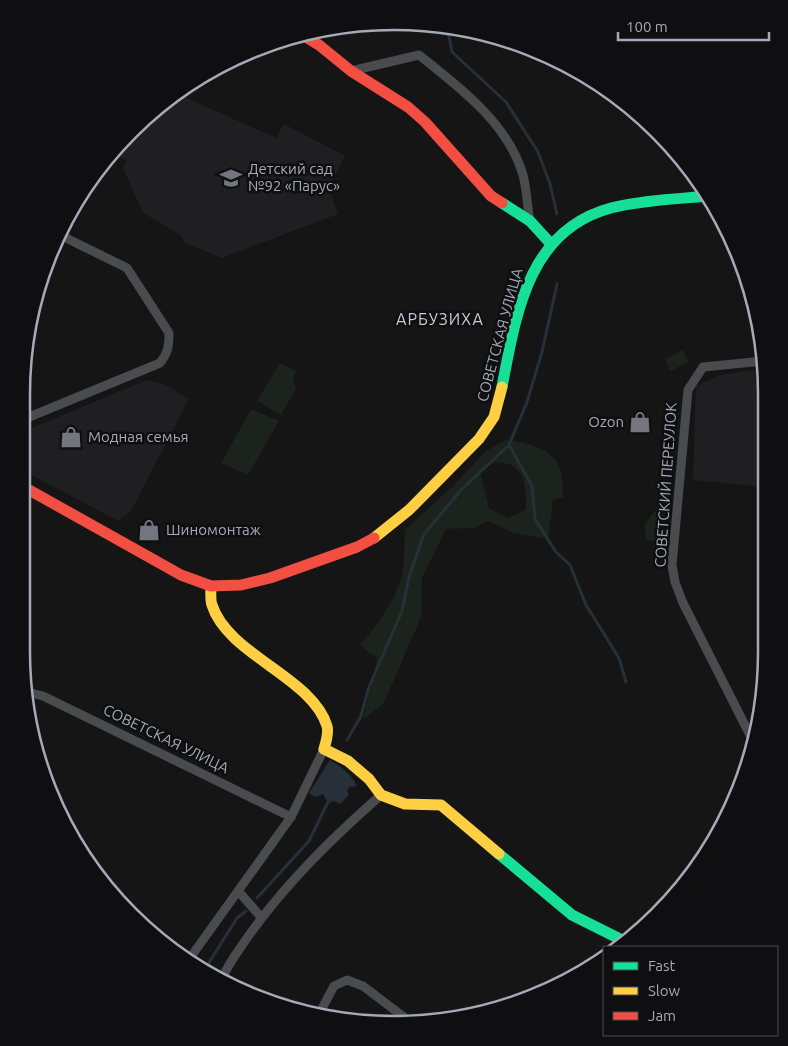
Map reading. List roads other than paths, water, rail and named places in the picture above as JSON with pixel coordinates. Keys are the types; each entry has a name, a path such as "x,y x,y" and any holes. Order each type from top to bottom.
{"street":[{"path":"311,40 351,71 408,107 426,122 490,196 530,221 551,244"},
{"path":"351,71 420,55 470,96 506,139 522,175 530,221"},
{"name":"СОВЕТСКАЯ УЛИЦА","path":"30,490 181,575 211,586 241,585 270,578 357,548 369,542 394,523 436,483 492,421 499,401 524,294 533,268 551,244 565,230 583,218 605,210 700,197"},
{"path":"30,417 160,363 167,354 169,334 127,268 66,238"},
{"name":"СОВЕТСКИЙ ПЕРЕУЛОК","path":"749,733 683,603 675,582 672,565 688,390 703,367 756,362"},
{"path":"192,955 291,816 324,749 328,727 318,707 255,654 216,617 208,595 211,586"},
{"name":"СОВЕТСКАЯ УЛИЦА","path":"32,693 43,696 291,816"},
{"path":"324,749 348,760 369,779 381,795 405,804 441,805 572,915 619,938"},
{"path":"224,973 261,917 331,839 381,795"},
{"path":"238,892 261,917"},
{"path":"322,1009 334,986 347,980 364,986 402,1016"}],"waterway":[{"path":"449,34 452,52 506,102 538,152 550,184 557,214"},
{"path":"347,740 361,716 369,687 402,611 409,577 424,534 462,489 509,445 527,402 542,352 557,284"},
{"path":"509,445 532,486 535,519 556,552 570,565 586,605 619,658 626,682"},
{"path":"257,898 309,841 329,800"},
{"path":"208,964 237,918 246,911"}],"place":[{"name":"Детский сад №92 «Парус»","path":"231,178"},
{"name":"Ozon","path":"640,422"},
{"name":"Модная семья","path":"71,437"},
{"name":"Шиномонтаж","path":"149,530"}],"district":[{"name":"АРБУЗИХА","path":"440,319"}]}
